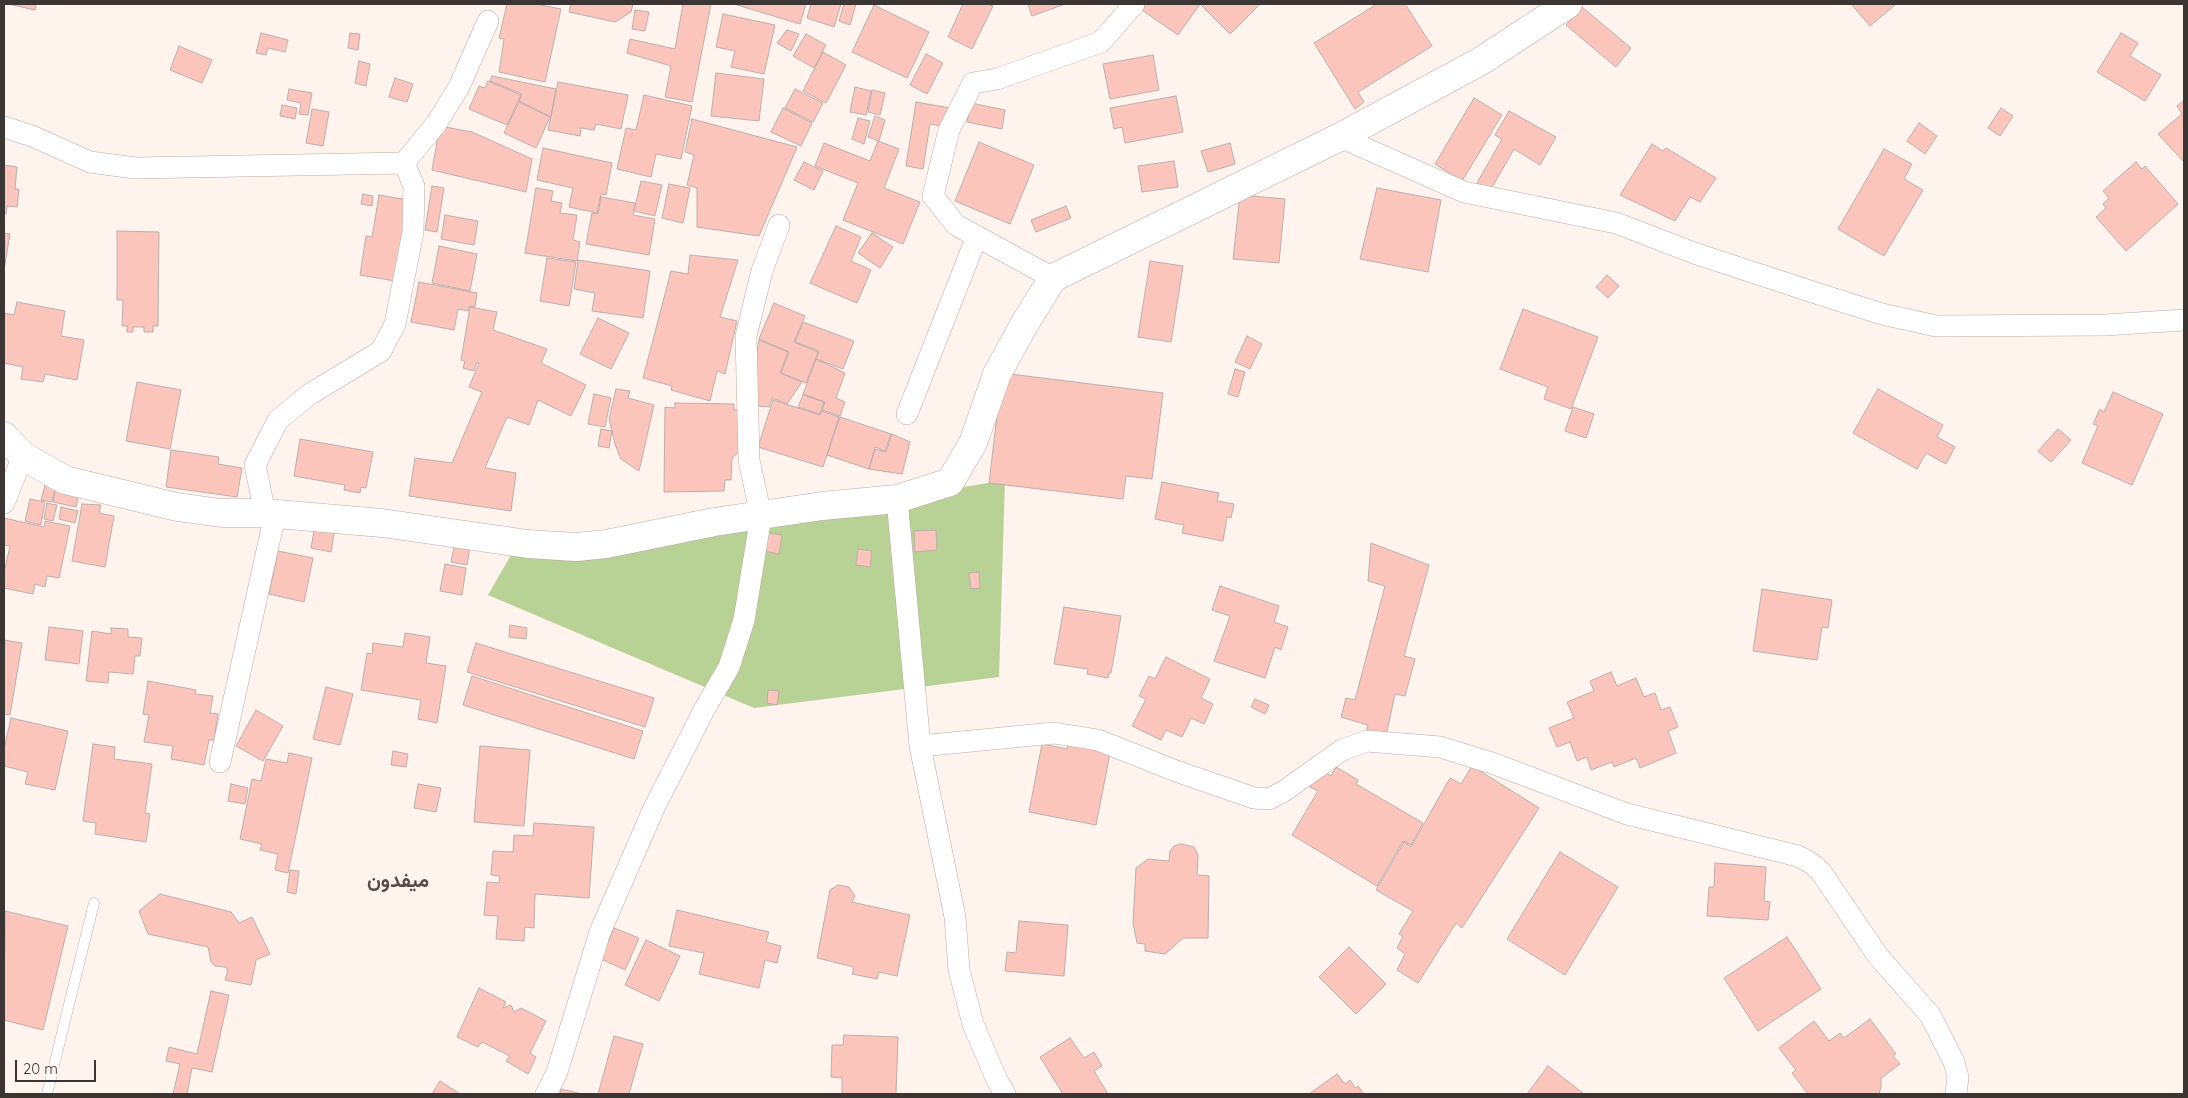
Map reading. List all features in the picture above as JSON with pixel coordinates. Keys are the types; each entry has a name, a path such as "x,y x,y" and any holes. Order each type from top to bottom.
{"street":[{"path":"1053,278 956,224 933,196 949,130 973,83 998,78 1101,42 1134,4"},
{"path":"4,436 23,456 65,480 138,499 220,513 270,514 382,524 528,544 576,547 606,544 714,522 822,506 897,499 950,482 973,443 997,374 1025,323 1053,278 1340,137 1481,61 1568,4"},
{"path":"404,164 436,124 459,87 488,22"},
{"path":"4,127 32,136 90,162 135,168 404,164"},
{"path":"1340,137 1464,192 1616,223 1694,253 1825,296 1882,314 1927,324 1998,327 2095,326 2183,318"},
{"path":"220,762 270,514 255,465 278,420 310,394 381,351 395,324 413,232 414,186 404,164"},
{"path":"546,1094 557,1072 600,932 654,808 704,710 729,667 744,620 761,516 749,460 746,336 762,271 779,225"},
{"path":"908,414 977,236"},
{"path":"4,503 23,456"},
{"path":"897,499 920,746 955,917 959,970 973,1024 1005,1094"},
{"path":"920,746 1054,733 1098,740 1176,771 1254,798 1269,799 1284,791 1342,750 1367,741 1440,747 1492,763 1627,814 1798,856 1811,863 1821,872 1878,956 1930,1015 1954,1062 1958,1077 1956,1094"}],"lane":[{"path":"47,1094 94,903"}],"green space":[{"path":"1005,480 999,677 754,708 488,595 511,555 614,547"}],"building":[{"path":"8,4 36,4 35,10"},
{"path":"507,4 536,4 561,9 545,82 499,72 504,39 499,38"},
{"path":"571,4 633,4 631,12 615,22 569,12"},
{"path":"683,4 711,4 692,102 665,97 671,66 627,53 630,39 675,49"},
{"path":"734,4 806,4 800,24"},
{"path":"811,4 841,4 834,27 807,18"},
{"path":"844,4 856,4 850,25 839,21"},
{"path":"963,4 987,4 993,6 972,49 948,37"},
{"path":"1028,4 1065,4 1032,16"},
{"path":"1142,4 1200,4 1178,35 1139,8"},
{"path":"1200,4 1260,4 1230,34"},
{"path":"1377,4 1405,4 1432,46 1358,92 1364,102 1355,109 1314,43"},
{"path":"1851,4 1896,4 1870,26"},
{"path":"874,5 929,32 907,78 852,52"},
{"path":"1582,7 1631,48 1616,67 1566,25"},
{"path":"635,10 649,12 645,31 632,29"},
{"path":"723,14 775,25 764,74 731,67 735,51 716,47"},
{"path":"787,30 799,34 791,51 777,43"},
{"path":"261,33 288,40 285,52 268,48 266,55 256,53"},
{"path":"350,33 360,34 358,50 348,48"},
{"path":"2121,33 2138,43 2130,56 2161,75 2145,101 2097,72"},
{"path":"806,34 826,45 814,68 793,56"},
{"path":"179,46 212,60 202,83 170,70"},
{"path":"823,52 846,65 826,103 803,91"},
{"path":"926,54 943,63 927,94 910,85"},
{"path":"1153,55 1159,90 1110,99 1103,64"},
{"path":"359,61 370,64 366,86 355,83"},
{"path":"716,73 764,79 759,121 711,116"},
{"path":"492,76 556,89 551,117 519,101 522,94 490,81"},
{"path":"395,78 413,84 407,102 389,97"},
{"path":"488,81 521,95 507,125 469,109 479,86 485,88"},
{"path":"558,82 628,95 621,129 596,124 594,130 581,128 580,136 548,130"},
{"path":"855,87 871,91 866,115 850,112"},
{"path":"289,89 312,93 308,115 299,114 301,103 287,100"},
{"path":"795,89 823,103 813,122 785,108"},
{"path":"872,90 885,93 880,115 868,112"},
{"path":"644,95 692,106 681,159 656,154 651,177 617,169 626,128 636,130"},
{"path":"1176,96 1183,132 1125,143 1122,127 1114,129 1110,108"},
{"path":"1474,98 1502,115 1462,181 1435,164"},
{"path":"2184,100 2184,162 2158,134 2182,114 2177,106"},
{"path":"519,102 550,117 536,148 504,133"},
{"path":"916,102 950,108 947,127 930,124 923,169 906,166"},
{"path":"971,103 1005,110 1002,129 967,122"},
{"path":"282,105 297,108 295,119 280,116"},
{"path":"783,108 812,123 801,146 771,132"},
{"path":"2001,108 2013,116 2000,136 1988,128"},
{"path":"312,109 329,112 323,146 306,143"},
{"path":"1509,111 1556,137 1540,165 1514,149 1490,191 1477,183 1502,139 1495,135"},
{"path":"875,116 885,120 879,141 868,137"},
{"path":"858,118 870,121 864,144 852,139"},
{"path":"692,119 797,147 759,236 697,227 697,188 687,185 694,155 685,152"},
{"path":"1919,123 1937,136 1925,154 1907,141"},
{"path":"440,126 472,132 532,159 526,192 432,170"},
{"path":"878,141 899,149 884,188 920,202 903,244 843,220 858,183 815,166 824,143 870,161"},
{"path":"979,142 1034,165 1010,224 955,201"},
{"path":"1230,143 1235,164 1208,172 1201,151"},
{"path":"1652,144 1663,151 1666,148 1716,178 1700,202 1690,197 1675,221 1620,195"},
{"path":"543,148 612,163 606,195 601,194 597,213 569,207 573,188 537,180"},
{"path":"1884,149 1912,164 1904,179 1923,190 1884,256 1838,229"},
{"path":"1174,161 1178,187 1142,192 1138,166"},
{"path":"804,162 823,171 814,190 794,180"},
{"path":"2136,162 2142,169 2145,166 2178,204 2126,251 2096,217 2106,208 2103,204 2109,198 2103,191"},
{"path":"4,165 17,167 15,189 19,189 17,207 7,206 6,214 4,214"},
{"path":"641,181 662,185 655,216 634,211"},
{"path":"669,184 690,188 683,223 662,218"},
{"path":"432,186 444,188 437,232 425,230"},
{"path":"536,188 553,191 551,201 562,203 560,213 577,215 573,240 580,242 577,261 525,253"},
{"path":"1377,188 1441,200 1428,272 1360,259"},
{"path":"363,194 373,196 372,206 361,204"},
{"path":"379,195 408,200 395,281 360,275 366,236 372,237"},
{"path":"1240,195 1285,199 1279,263 1233,259"},
{"path":"601,197 635,203 633,215 655,219 649,255 586,244 592,213 598,214"},
{"path":"1066,206 1071,218 1036,232 1031,220"},
{"path":"445,215 478,221 474,245 441,239"},
{"path":"836,226 861,237 851,261 871,270 857,303 810,283"},
{"path":"117,231 159,232 158,326 153,326 153,332 144,332 144,327 133,327 133,332 127,332 127,326 122,326 123,300 117,300"},
{"path":"4,233 10,234 4,270"},
{"path":"872,233 893,247 880,268 858,253"},
{"path":"439,246 477,254 470,291 432,283"},
{"path":"690,255 738,260 720,317 737,321 725,374 717,371 710,401 671,390 672,386 643,378 671,271 688,274"},
{"path":"547,258 576,262 569,306 540,301"},
{"path":"578,260 650,271 643,318 592,311 595,293 574,289"},
{"path":"1150,261 1183,266 1171,342 1138,337"},
{"path":"1607,275 1619,286 1608,298 1596,287"},
{"path":"419,282 477,293 475,307 469,306 468,311 458,309 454,330 411,322"},
{"path":"17,302 65,311 61,336 84,340 77,380 45,374 43,382 21,379 23,367 4,363 4,313 14,315"},
{"path":"774,303 805,316 794,342 818,352 806,383 781,373 789,352 759,339"},
{"path":"470,307 497,312 493,330 547,349 541,363 586,385 571,416 538,400 529,425 507,417 485,468 516,473 511,511 409,496 415,458 452,463 482,392 469,387 479,363 476,363 474,371 463,368 465,361 461,360"},
{"path":"1523,309 1598,337 1571,409 1544,399 1548,387 1500,369"},
{"path":"598,318 629,333 611,369 580,354"},
{"path":"803,322 854,341 843,369 816,359 819,351 795,342"},
{"path":"1247,336 1262,344 1250,369 1235,362"},
{"path":"759,340 788,352 780,373 802,382 787,404 772,398 769,407 757,406 753,375"},
{"path":"816,359 845,373 836,398 845,402 840,416 822,410 825,402 803,394"},
{"path":"1235,369 1245,372 1238,397 1228,394"},
{"path":"1002,373 1163,393 1152,479 1126,476 1123,499 989,483"},
{"path":"137,382 181,390 170,449 126,441"},
{"path":"616,389 630,391 628,398 654,405 639,471 621,459 615,444 609,419"},
{"path":"1878,389 1943,425 1937,437 1955,447 1946,464 1926,453 1917,469 1853,433"},
{"path":"2113,392 2163,414 2132,485 2082,463 2098,426 2093,424 2100,409 2104,412"},
{"path":"594,394 611,398 605,427 588,424"},
{"path":"803,395 824,402 820,414 798,407"},
{"path":"773,400 820,415 821,411 839,417 823,467 758,447"},
{"path":"675,403 734,404 734,410 744,410 743,448 732,458 731,480 725,480 724,491 664,492 665,407 675,408"},
{"path":"1573,407 1594,414 1586,438 1565,431"},
{"path":"840,417 891,434 885,451 875,447 869,469 827,455"},
{"path":"601,429 612,431 609,448 598,446"},
{"path":"2058,429 2071,440 2051,462 2038,451"},
{"path":"892,434 910,442 902,474 869,469 875,449 886,452"},
{"path":"300,439 373,452 366,488 361,487 360,493 344,490 345,485 294,476"},
{"path":"171,450 219,457 218,464 242,468 237,497 166,487"},
{"path":"1162,482 1219,493 1217,501 1234,504 1231,518 1227,517 1223,541 1182,533 1184,525 1155,519"},
{"path":"45,485 55,487 52,502 41,500"},
{"path":"56,488 79,493 76,507 53,502"},
{"path":"30,499 45,502 41,525 25,521"},
{"path":"47,503 57,505 53,521 44,519"},
{"path":"82,504 101,505 99,513 114,516 105,567 72,561"},
{"path":"61,507 78,511 75,523 59,519"},
{"path":"4,518 44,527 45,521 70,526 59,578 47,576 45,587 35,584 33,594 4,588 4,572 10,546 4,545"},
{"path":"315,525 335,528 331,552 311,548"},
{"path":"936,530 937,550 915,552 914,531"},
{"path":"761,532 782,535 779,554 758,550"},
{"path":"456,537 471,540 467,565 451,562"},
{"path":"1371,543 1429,565 1404,656 1415,659 1405,696 1395,694 1385,741 1365,738 1368,725 1341,717 1346,698 1355,700 1385,586 1368,581"},
{"path":"858,549 872,551 870,567 856,565"},
{"path":"278,551 313,558 304,602 269,594"},
{"path":"445,564 466,568 462,595 440,591"},
{"path":"979,572 980,588 971,589 969,573"},
{"path":"1220,586 1279,606 1274,622 1288,627 1281,650 1275,647 1265,678 1214,661 1230,616 1212,610"},
{"path":"1762,589 1832,600 1828,628 1822,627 1817,660 1753,651"},
{"path":"1064,607 1121,616 1111,673 1109,673 1108,678 1087,674 1088,669 1054,664"},
{"path":"510,625 527,628 526,639 509,637"},
{"path":"49,627 83,631 79,664 45,660"},
{"path":"111,628 128,629 128,637 142,638 140,656 135,656 133,674 109,672 108,683 86,681 92,631 111,634"},
{"path":"405,633 430,637 426,663 446,666 437,723 418,719 421,700 361,690 367,653 372,654 373,643 403,647"},
{"path":"4,640 22,643 10,715 4,714"},
{"path":"476,643 654,698 645,727 467,672"},
{"path":"1166,657 1210,679 1201,698 1213,704 1204,724 1191,718 1182,737 1166,730 1161,740 1132,726 1146,699 1139,696 1149,676 1155,679"},
{"path":"1611,672 1617,686 1636,678 1644,697 1655,693 1661,710 1670,707 1678,727 1668,731 1676,753 1640,768 1636,758 1614,767 1612,762 1591,770 1587,757 1577,761 1570,742 1557,747 1549,728 1574,718 1567,702 1594,691 1590,681"},
{"path":"472,676 643,731 634,759 463,705"},
{"path":"148,681 196,690 195,694 213,696 210,713 218,714 214,740 209,740 204,765 171,759 173,746 144,742 149,715 143,714"},
{"path":"326,687 353,694 340,745 313,739"},
{"path":"768,690 779,691 777,705 767,703"},
{"path":"1255,699 1269,705 1265,714 1251,707"},
{"path":"256,710 283,726 263,761 236,746"},
{"path":"11,718 68,731 55,790 25,784 28,772 4,766 4,749"},
{"path":"1069,740 1111,748 1096,825 1029,812 1042,744 1067,749"},
{"path":"93,744 115,747 114,759 152,764 145,813 150,814 146,842 95,834 96,823 83,821"},
{"path":"480,746 530,750 524,826 474,822"},
{"path":"393,751 408,754 406,767 391,765"},
{"path":"289,753 312,758 288,873 275,870 278,854 260,850 262,844 240,839 252,779 261,781 266,759 287,763"},
{"path":"1472,766 1539,808 1462,928 1456,923 1418,983 1397,970 1405,954 1397,948 1403,936 1399,934 1413,911 1376,890 1404,842 1411,847 1450,778 1461,784"},
{"path":"1336,767 1358,780 1356,784 1423,823 1411,845 1403,841 1377,886 1292,835 1318,791 1310,787 1320,769 1331,776"},
{"path":"231,784 248,788 245,804 228,801"},
{"path":"418,784 441,788 436,812 414,808"},
{"path":"534,823 594,827 589,898 535,894 534,928 525,927 524,941 496,939 498,916 484,915 487,882 499,883 500,876 491,875 493,851 513,852 514,835 533,836"},
{"path":"1181,844 1194,847 1198,855 1197,875 1209,876 1208,938 1183,938 1165,954 1145,951 1145,944 1137,943 1133,923 1136,868 1148,859 1169,861 1170,851 1174,846"},
{"path":"1560,852 1618,887 1565,975 1507,939"},
{"path":"1715,863 1766,867 1764,901 1770,902 1768,920 1707,916 1709,887 1714,887"},
{"path":"290,870 299,871 296,894 287,892"},
{"path":"838,885 849,887 855,896 852,902 910,915 897,976 879,972 877,979 852,974 854,967 817,958 830,890"},
{"path":"160,894 231,912 239,923 252,917 270,954 256,960 251,985 225,980 228,970 225,967 215,966 211,962 208,947 148,934 139,911"},
{"path":"677,910 769,932 766,942 781,946 777,963 765,960 759,988 699,974 704,953 669,946"},
{"path":"5,911 68,926 43,1030 4,1020"},
{"path":"1019,921 1068,925 1064,976 1005,971 1007,952 1016,953"},
{"path":"614,928 639,938 625,970 601,959"},
{"path":"1787,937 1821,989 1758,1031 1724,978"},
{"path":"646,940 680,956 659,1001 625,985"},
{"path":"1349,947 1386,984 1356,1014 1319,977"},
{"path":"479,988 506,1002 503,1008 511,1005 514,1012 521,1008 546,1021 530,1053 536,1057 528,1074 506,1061 510,1056 482,1042 478,1047 457,1037"},
{"path":"211,991 229,995 212,1072 192,1068 187,1094 173,1094 180,1064 166,1061 169,1047 197,1054"},
{"path":"1870,1019 1896,1054 1893,1056 1900,1064 1881,1078 1879,1094 1808,1094 1792,1073 1796,1070 1779,1048 1814,1021 1829,1041 1840,1033 1844,1038"},
{"path":"844,1035 898,1037 896,1094 842,1094 842,1078 831,1077 832,1045 843,1045"},
{"path":"614,1036 643,1044 629,1094 598,1094"},
{"path":"1070,1038 1084,1058 1094,1052 1102,1066 1094,1071 1108,1094 1063,1094 1040,1057"},
{"path":"1548,1066 1584,1094 1527,1094"},
{"path":"1337,1074 1345,1084 1350,1080 1355,1088 1358,1086 1364,1094 1309,1094"},
{"path":"440,1081 460,1094 432,1094"},
{"path":"561,1089 582,1094 560,1094"}],"district":[{"name":"ميفدون","path":"398,881"}]}
